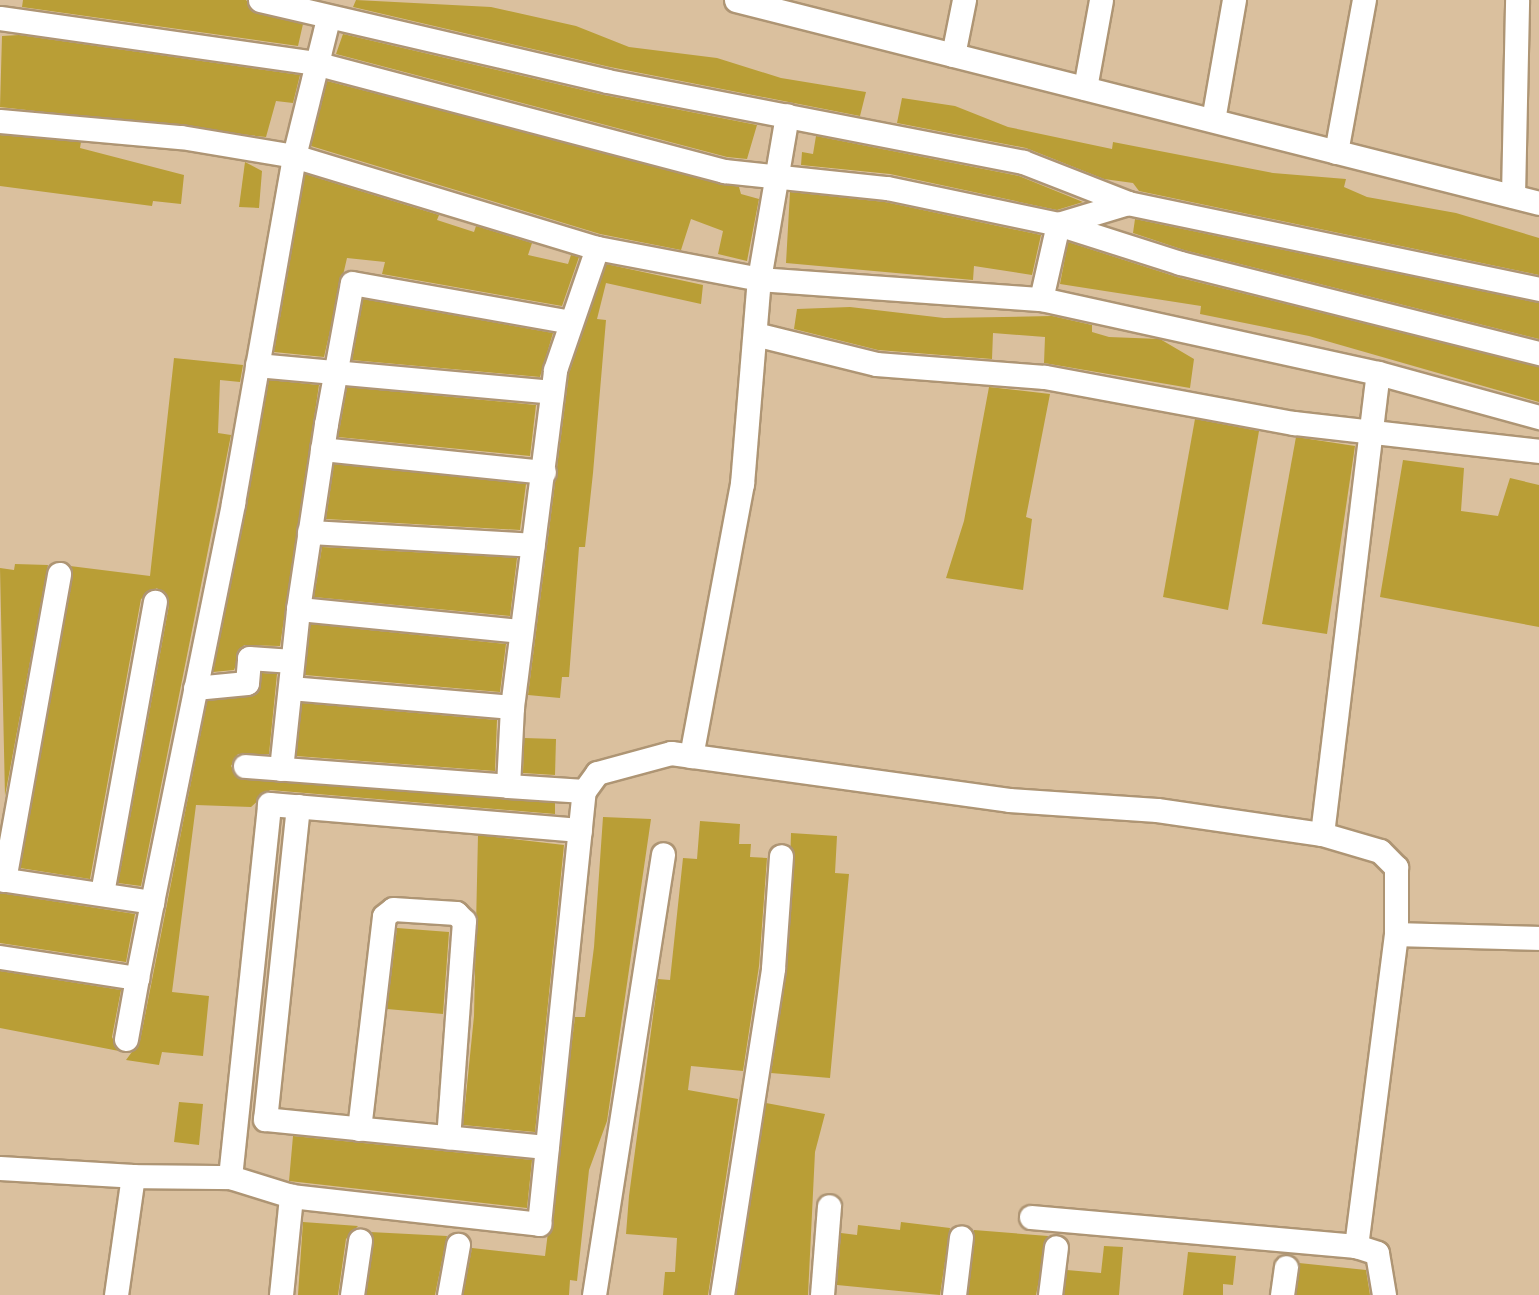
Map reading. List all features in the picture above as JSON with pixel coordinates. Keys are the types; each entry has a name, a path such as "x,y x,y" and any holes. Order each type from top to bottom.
{"street":[{"path":"1,0 0,16 315,63 724,171 887,188 1058,224 1180,263 1539,353"},
{"path":"260,0 328,19 1023,162 1128,203 1539,289"},
{"path":"736,0 782,6 953,55 1539,203"},
{"path":"953,55 964,0"},
{"path":"1085,88 1101,0"},
{"path":"1213,120 1234,0"},
{"path":"1336,152 1364,0"},
{"path":"1513,196 1517,0"},
{"path":"126,1039 257,365 293,156 328,19"},
{"path":"691,756 742,485 759,279 787,115"},
{"path":"0,121 181,137 293,156 597,248 759,279 1041,299 1378,373 1539,417"},
{"path":"1058,224 1128,203"},
{"path":"1041,299 1058,224"},
{"path":"508,786 512,707 520,631 544,472 552,392 570,322 597,248"},
{"path":"281,769 309,532 352,283 570,322"},
{"path":"755,334 876,364 1045,377 1375,435 1539,451"},
{"path":"257,365 552,392"},
{"path":"1322,835 1375,435 1378,373"},
{"path":"322,449 544,472"},
{"path":"309,532 533,545"},
{"path":"59,574 2,880 152,902"},
{"path":"102,893 155,601"},
{"path":"298,609 520,631"},
{"path":"195,688 247,683 249,658 292,661"},
{"path":"290,688 512,707"},
{"path":"0,1168 133,1177 230,1177 291,1196 539,1224 584,791 597,773 671,753 1322,835 1380,850 1395,867 1396,934 1356,1247"},
{"path":"245,766 584,791"},
{"path":"230,1177 269,803 580,830"},
{"path":"265,1119 299,806"},
{"path":"594,1295 663,854"},
{"path":"722,1295 773,968 781,856"},
{"path":"359,1129 384,916 393,909 456,913 464,921 447,1137"},
{"path":"1396,934 1539,938"},
{"path":"0,957 137,978"},
{"path":"236,1116 547,1147"},
{"path":"116,1295 133,1177"},
{"path":"281,1295 291,1196"},
{"path":"822,1295 829,1206"},
{"path":"1031,1217 1356,1247 1377,1253 1384,1295"},
{"path":"954,1295 961,1237"},
{"path":"352,1295 360,1241"},
{"path":"449,1295 458,1245"},
{"path":"1050,1295 1056,1247"},
{"path":"1282,1295 1286,1267"}],"building":[{"path":"23,0 246,0 256,13 303,24 298,46 22,7"},
{"path":"356,0 491,7 576,26 629,47 717,58 781,78 866,92 860,116 610,67 353,7"},
{"path":"343,34 604,95 757,125 747,159 727,157 336,54"},
{"path":"19,35 300,75 293,103 276,101 266,137 0,107 2,36"},
{"path":"327,81 739,187 741,194 759,199 747,261 718,254 723,231 691,219 681,250 600,234 311,146"},
{"path":"902,98 955,106 1008,127 1112,149 1113,142 1273,173 1346,179 1344,187 1367,197 1456,213 1539,238 1539,275 1139,191 1133,183 1104,179 1026,148 897,123"},
{"path":"0,135 81,142 80,148 184,175 181,204 153,201 152,206 0,186"},
{"path":"816,136 1019,176 1083,202 1057,210 890,174 801,165 802,152 813,154"},
{"path":"245,162 262,171 259,208 239,207"},
{"path":"305,174 439,215 437,220 474,232 476,226 532,243 528,255 568,264 571,255 579,257 562,306 382,274 385,262 347,258 324,357 274,352"},
{"path":"790,192 885,202 1041,235 1032,275 974,266 973,280 786,263"},
{"path":"1135,219 1539,303 1539,339 1184,250 1133,233"},
{"path":"1068,242 1177,277 1539,367 1539,402 1309,336 1200,314 1201,306 1060,284"},
{"path":"606,264 703,285 701,304 606,283 597,319 606,320 585,547 579,547 569,677 562,677 560,698 528,695 569,373"},
{"path":"363,299 553,333 540,377 352,360"},
{"path":"850,307 944,318 1052,316 1092,325 1092,332 1109,337 1160,339 1194,359 1190,388 1044,363 1045,337 993,333 992,359 878,350 794,329 797,309"},
{"path":"174,358 243,365 240,382 220,380 218,433 231,435 141,886 118,883 169,605 157,588 141,599 90,879 20,868 70,566 150,576"},
{"path":"269,380 319,385 280,646 244,645 234,670 213,672"},
{"path":"347,387 536,405 530,456 338,437"},
{"path":"989,387 1050,394 1026,517 1032,519 1023,590 946,578 964,521"},
{"path":"1195,419 1259,431 1228,610 1163,597"},
{"path":"1296,437 1355,446 1327,634 1262,624"},
{"path":"1403,460 1464,468 1461,511 1498,516 1510,478 1539,485 1539,627 1380,597"},
{"path":"334,464 526,484 520,530 326,519"},
{"path":"322,547 517,558 510,616 314,597"},
{"path":"15,564 48,565 5,796 0,568 14,570"},
{"path":"310,624 506,644 500,692 305,675"},
{"path":"262,673 277,674 269,754 238,754 231,766 238,778 555,803 555,814 270,790 251,807 196,805 172,992 209,996 203,1056 162,1052 159,1065 126,1060 140,1041 207,701 254,695"},
{"path":"302,703 497,720 495,771 296,756"},
{"path":"524,738 556,739 555,775 523,773"},
{"path":"603,817 651,819 607,1121 589,1170 577,1281 570,1280 569,1295 463,1295 472,1248 545,1256 575,1017 585,1017 594,947"},
{"path":"700,821 740,824 739,844 751,844 750,857 767,858 759,966 743,1071 691,1066 688,1090 738,1099 708,1295 663,1295 665,1272 675,1272 677,1238 626,1234 658,979 670,980 683,858 697,859"},
{"path":"791,833 837,836 835,873 849,874 830,1078 771,1073 787,969"},
{"path":"478,835 564,845 535,1132 463,1125 474,1016"},
{"path":"0,893 135,914 126,962 0,943"},
{"path":"397,928 449,932 443,1014 387,1009"},
{"path":"0,971 121,990 112,1037 119,1051 0,1028"},
{"path":"179,1102 203,1104 199,1145 174,1142"},
{"path":"766,1103 825,1114 815,1152 808,1295 736,1295"},
{"path":"293,1136 532,1160 527,1208 289,1181"},
{"path":"303,1222 358,1226 346,1239 338,1295 298,1295"},
{"path":"901,1222 950,1228 940,1295 837,1285 836,1295 841,1233 857,1235 858,1225 900,1230"},
{"path":"974,1230 1048,1236 1036,1295 968,1295"},
{"path":"370,1232 447,1236 435,1295 366,1295"},
{"path":"1104,1246 1123,1247 1119,1295 1064,1295 1067,1270 1101,1273"},
{"path":"1188,1252 1236,1256 1233,1285 1223,1284 1223,1295 1183,1295"},
{"path":"1299,1263 1366,1270 1370,1295 1296,1295"}]}
